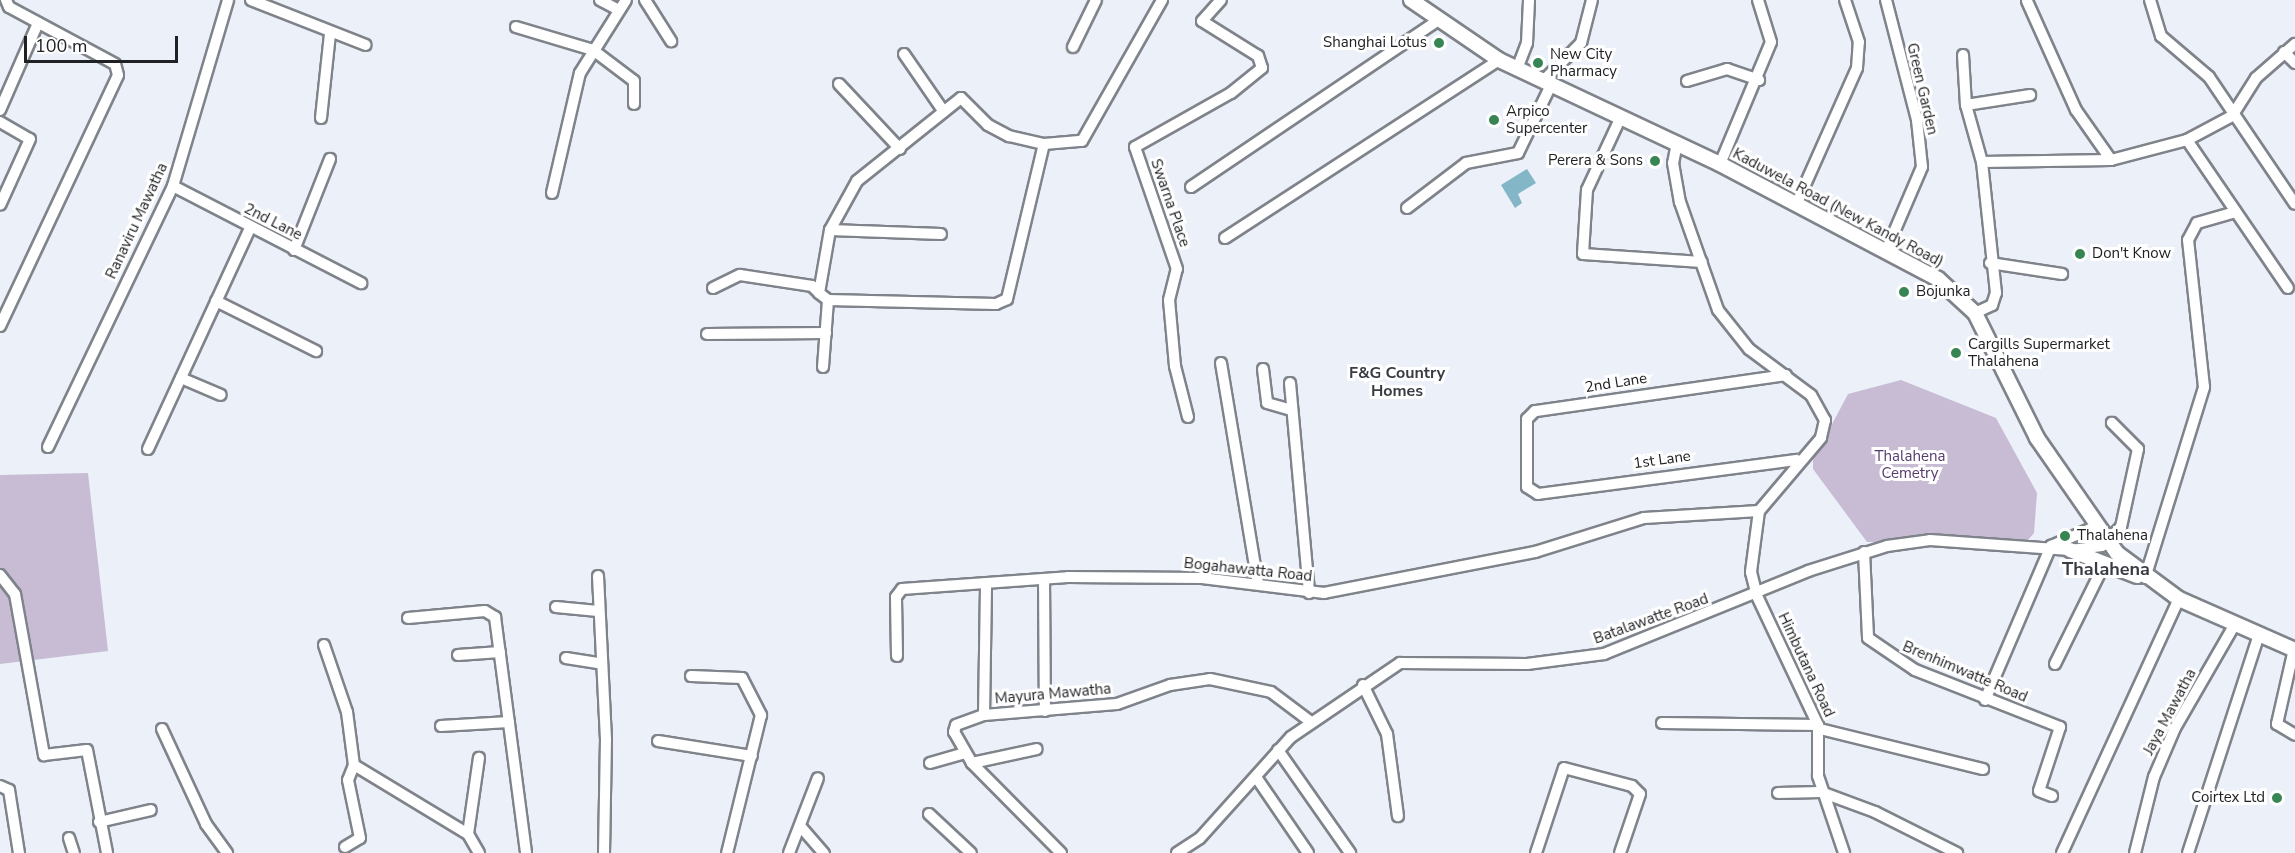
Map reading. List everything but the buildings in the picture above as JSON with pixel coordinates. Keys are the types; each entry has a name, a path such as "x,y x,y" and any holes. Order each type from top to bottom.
{"main road":[{"name":"Kaduwela Road (New Kandy Road)","path":"1411,0 1437,21 1499,60 1619,121 1677,143 1720,164 1938,279 1975,313 2037,438 2095,527 2108,543 2145,578 2179,599 2259,635 2293,647"},
{"path":"2070,550 2104,565 2145,578"}],"street":[{"name":"Ranaviru Mawatha","path":"48,447 173,186 231,0"},
{"path":"251,0 278,4 330,34 366,45"},
{"path":"600,0 619,10"},
{"path":"552,193 573,95 593,50 626,0"},
{"path":"645,0 671,40"},
{"path":"1073,47 1096,0"},
{"path":"819,293 830,230 857,181 922,132 962,98 988,125 1044,144 1067,144 1082,141 1162,0"},
{"name":"Swarna Place","path":"1188,417 1175,366 1170,300 1177,269 1135,147 1231,93 1262,68 1258,56 1202,21 1221,0"},
{"path":"1517,69 1527,43 1529,0"},
{"path":"1407,208 1466,163 1518,153 1547,83 1581,43 1592,0"},
{"path":"1720,164 1759,80 1771,42 1758,0"},
{"path":"1796,205 1857,68 1859,42 1845,0"},
{"name":"Green Garden","path":"1886,0 1917,120 1922,167 1887,251"},
{"path":"2150,0 2162,36 2209,77 2232,116 2295,204"},
{"path":"2027,1 2076,110 2111,160"},
{"path":"0,326 118,75 115,64 4,2"},
{"path":"1191,187 1437,21"},
{"path":"0,110 38,23"},
{"path":"516,27 593,50 634,81 634,104"},
{"path":"321,118 330,34"},
{"path":"1982,162 2111,160 2187,140 2232,116 2256,78 2295,44"},
{"path":"2284,52 2295,63"},
{"path":"904,54 944,112"},
{"path":"1964,55 1966,105 1982,162 1990,263 1996,293 1992,305 1975,313"},
{"path":"1225,238 1499,60"},
{"path":"1688,81 1728,69 1759,80"},
{"path":"839,84 900,149"},
{"path":"1966,105 2030,95"},
{"path":"1619,121 1587,190 1584,256 1702,262"},
{"path":"0,122 30,139 0,205"},
{"path":"2187,140 2288,288"},
{"path":"1677,143 1673,163 1680,202 1731,330 1811,394 1825,420 1821,438 1797,460 1759,511"},
{"path":"713,288 740,275 812,286 828,300 996,304 1007,298 1044,144"},
{"path":"294,250 330,159"},
{"name":"2nd Lane","path":"173,186 250,228 361,283"},
{"path":"2145,578 2204,387 2188,240 2197,223 2235,212"},
{"path":"148,449 250,228"},
{"path":"830,230 941,234"},
{"path":"1990,263 2062,274"},
{"path":"823,367 828,300"},
{"path":"216,301 316,351"},
{"path":"707,334 826,333"},
{"path":"1221,363 1258,584"},
{"path":"1263,369 1267,403 1291,410"},
{"name":"2nd Lane","path":"1531,492 1527,419 1535,411 1786,375"},
{"path":"181,378 221,395"},
{"path":"1290,383 1308,592"},
{"path":"2070,550 2108,543 2121,527 2138,448 2112,423"},
{"name":"1st Lane","path":"1531,492 1797,460"},
{"name":"Bogahawatta Road","path":"897,656 898,592 1044,579 1202,578 1308,592 1361,588 1535,552 1644,518 1759,511"},
{"name":"Himbutana Road","path":"1759,511 1750,547 1756,596 1819,727 1821,792 1844,853"},
{"path":"1985,700 2051,546 2095,527"},
{"name":"Batalawatte Road","path":"1177,853 1195,843 1278,750 1311,722 1400,663 1420,660 1527,664 1604,654 1864,552 1930,540 2051,546 2070,550"},
{"name":"Brenhimwatte Road","path":"1864,552 1868,638 1883,653 1985,700 2060,727 2038,791 2052,796"},
{"path":"2055,664 2104,565"},
{"path":"0,575 15,594 44,755 87,750 99,822 107,853"},
{"path":"598,576 598,663 606,739 604,853"},
{"path":"1044,579 1045,711"},
{"path":"984,715 986,583"},
{"path":"2062,853 2179,599"},
{"path":"556,607 598,611"},
{"path":"408,618 485,611 495,616 526,853"},
{"name":"Jaya Mawatha","path":"2135,853 2154,777 2175,729 2235,624"},
{"path":"2188,853 2259,635"},
{"path":"324,645 347,712 354,765 348,780 360,838 345,847"},
{"path":"2293,647 2277,724 2295,735"},
{"path":"458,655 500,652"},
{"path":"566,658 598,663"},
{"path":"691,676 742,678 761,715 727,853"},
{"name":"Mayura Mawatha","path":"1061,853 972,763 953,728 984,715 1117,704 1170,685 1210,679 1271,692 1311,722"},
{"path":"1364,685 1387,734 1398,816"},
{"path":"441,726 508,722"},
{"path":"1662,723 1819,727 1983,768"},
{"path":"162,729 206,824 227,853"},
{"path":"658,741 752,756"},
{"path":"972,763 1037,749"},
{"path":"1278,750 1350,853"},
{"path":"930,763 965,753"},
{"path":"468,834 479,758"},
{"path":"354,765 468,834 479,853"},
{"path":"1536,853 1564,768 1632,786 1640,794 1620,853"},
{"path":"1256,777 1308,853"},
{"path":"789,853 801,827 818,778"},
{"path":"0,786 9,790 19,853"},
{"path":"1778,793 1821,792 1875,812 1957,853"},
{"path":"99,822 151,810"},
{"path":"928,814 971,853"},
{"path":"801,827 824,853"},
{"path":"69,838 74,853"},
{"path":"1195,843 1203,853"}],"green space":[{"name":"Thalahena Cemetry","path":"1901,380 1996,418 2037,493 2034,533 2027,541 1867,542 1813,469 1813,460 1848,394"},
{"path":"88,473 108,651 0,664 0,475"}],"water":[{"path":"1527,169 1536,183 1518,194 1522,203 1515,208 1501,185"}],"place":[{"name":"Shanghai Lotus","path":"1439,43"},
{"name":"New City Pharmacy","path":"1538,63"},
{"name":"Arpico Supercenter","path":"1494,120"},
{"name":"Perera & Sons","path":"1655,161"},
{"name":"Don't Know","path":"2080,254"},
{"name":"Bojunka","path":"1904,292"},
{"name":"Cargills Supermarket Thalahena","path":"1956,353"},
{"name":"Thalahena","path":"2065,536"},
{"name":"Coirtex Ltd","path":"2277,798"}],"district":[{"name":"F&G Country Homes","path":"1397,382"},
{"name":"Thalahena","path":"2106,569"}]}
